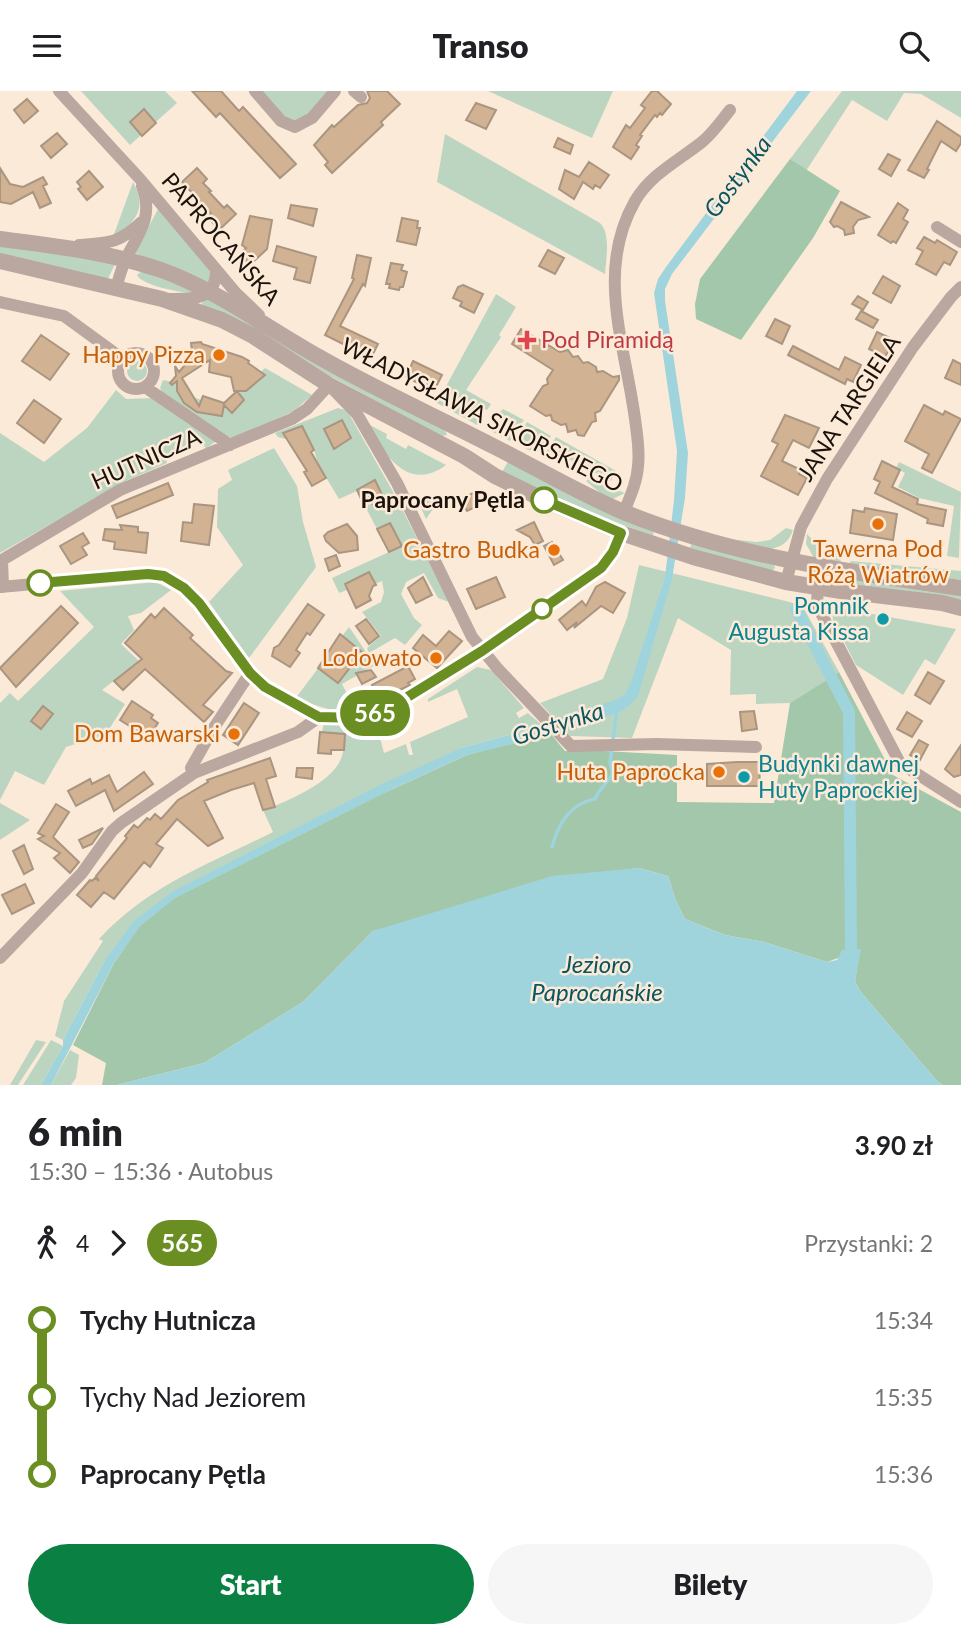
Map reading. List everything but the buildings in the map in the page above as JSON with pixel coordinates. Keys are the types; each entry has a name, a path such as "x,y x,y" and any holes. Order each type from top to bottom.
{"street":[{"name":"PAPROCAŃSKA","path":"59,91 140,179 216,270 271,327"},
{"path":"256,91 281,121 295,127 312,118 335,91"},
{"path":"624,512 636,478 639,452 614,290 617,244 636,199 650,181 711,134 730,110"},
{"name":"PAPROCAŃSKA","path":"116,288 125,258 147,217 147,199 140,179"},
{"name":"PAPROCAŃSKA","path":"60,247 111,244 128,235 147,217"},
{"path":"937,227 961,241"},
{"name":"WŁADYSŁAWA SIKORSKIEGO","path":"0,239 125,258 164,271 271,327 318,357 624,512 653,523 721,545 792,562 961,588"},
{"name":"WŁADYSŁAWA SIKORSKIEGO","path":"0,261 162,299 222,320 253,336 329,385 495,475 544,500 621,533 693,557 786,582 942,603 961,608"},
{"path":"162,299 194,299 208,292 216,281 216,270"},
{"name":"JANA TARGIELA","path":"786,582 802,527 827,479 913,347 961,288"},
{"path":"0,302 64,316 123,359"},
{"path":"145,387 154,376 153,362 148,357 135,353 123,359 119,365 120,379 131,388 145,387 230,445"},
{"path":"329,385 357,414 397,483 472,637 571,746 626,744 756,747"},
{"name":"HUTNICZA","path":"319,717 265,687 250,673 199,603 184,588 164,576 148,574 1,587 2,560 120,490 292,419 329,385"},
{"path":"0,958 82,873 112,831 194,773 298,732 319,717 360,718 388,709 482,651 601,568 613,552 621,533"},
{"path":"818,588 817,602 821,613 900,763 961,802"},
{"path":"194,773 191,768 250,673"}],"green space":[{"path":"81,91 165,91 177,103 130,145"},
{"path":"262,91 329,91 309,113 290,121 281,115"},
{"path":"488,91 613,91 592,138"},
{"path":"842,91 961,91 961,118 921,94 904,93 887,121 852,100 806,171 790,159"},
{"path":"445,134 600,223 607,240 605,274 437,182"},
{"path":"790,159 840,191 813,238 741,340 696,319 695,304 700,279"},
{"path":"133,182 139,200 137,214 128,226 113,237"},
{"path":"158,209 212,272 209,283 135,253"},
{"path":"0,246 75,255 115,264 108,279 0,254"},
{"path":"142,271 198,293 174,291 147,283 137,275"},
{"path":"496,294 516,307 499,335 501,337 466,390 491,404 487,410 478,405 473,414 482,419 477,425 437,403"},
{"path":"208,298 445,430 447,435 441,436 330,376 265,335 201,304"},
{"path":"137,361 144,364 147,371 144,378 137,381 130,378 127,371 130,364"},
{"path":"265,368 312,395 294,411 234,439 219,433 163,394 160,388 163,380 183,384 187,395 224,408"},
{"path":"116,390 126,399 155,398 216,441 206,449 201,440 165,455 167,463 128,480 0,553 0,433 44,462 87,428"},
{"path":"338,408 349,414 396,497 449,602 438,598 424,573 406,582 401,594 414,618 422,625 405,645 395,638 369,653 367,648 381,636 362,612 381,602 384,592 382,581 375,584 369,572 344,584 347,590 339,593 332,578 389,552 357,491 339,499 318,464 302,426 284,433 286,439 275,433"},
{"path":"503,409 524,420 510,441 491,431 492,425 500,429 505,422 496,416"},
{"path":"527,422 551,436 542,452 528,450 515,442"},
{"path":"366,423 387,434 386,438 406,449 408,445 446,465 432,473 419,475 408,472 389,457"},
{"path":"556,437 616,471 611,481 551,450 545,454"},
{"path":"274,448 297,486 303,522 316,567 249,658 209,602 243,565 217,527 218,489 232,480 228,470"},
{"path":"510,458 654,530 653,536 501,474"},
{"path":"899,462 961,492 959,558 947,556 954,506 919,498 898,487 905,473 896,468"},
{"path":"589,479 625,493 613,499 605,497 586,481"},
{"path":"417,499 434,499 438,502 426,519"},
{"path":"786,528 793,530 784,544 768,549 728,539 757,542 770,540"},
{"path":"807,534 828,555 836,554 840,557 841,563 814,558 806,544"},
{"path":"692,542 774,565 775,568 772,571 690,548"},
{"path":"851,561 961,571 961,580 848,565"},
{"path":"639,565 802,605 839,672 790,703 756,704 756,694 730,695 731,650 678,618 632,738 570,736 540,703 603,679 627,618"},
{"path":"846,578 961,594 961,601 846,585"},
{"path":"156,582 171,590 141,613 128,616 134,630 121,644 139,661 102,690 125,704 106,734 66,747 44,785 15,771 0,800 0,703 10,693 18,701 94,627 60,591"},
{"path":"834,607 956,629 935,665 925,659 903,695 856,665 833,620"},
{"path":"349,627 375,665 342,684 355,709 328,709 295,699"},
{"path":"477,667 491,670 524,708 516,713 519,718 528,713 543,726 461,748 105,960 63,1040 55,1036 64,1001 103,941 99,939 118,920 181,877 273,832 263,810 303,793 323,780 337,766 343,751 345,734 322,733 324,722 366,722 368,732 378,730 384,753 406,744 409,755 413,755 410,742 468,717 457,689 428,702 428,699"},
{"path":"839,672 893,775 961,812 961,1085 943,1085 937,1081 860,991 855,981 860,950 827,962 764,942 725,935 685,919 668,876 639,868 610,872 373,931 303,1002 204,1063 117,1085 102,1085 106,1063 73,1045 114,963 140,926 175,898 382,794 467,755 550,733 565,751 677,755 677,802 774,803 790,703"},
{"path":"0,803 30,820 0,840"},
{"path":"36,1040 46,1042 18,1085 10,1085"},
{"path":"51,1040 63,1046 41,1085 23,1085"},
{"path":"70,1050 79,1055 76,1078 71,1085 51,1085"}],"water":[{"name":"Gostynka","path":"797,91 811,91 672,274 665,289 688,453 685,498 672,579 638,696 618,713 534,739 467,755 382,794 175,898 140,926 114,963 51,1085 41,1085 105,960 134,921 172,892 378,786 461,748 543,726 573,713 616,700 625,694 665,577 674,500 677,451 654,293 658,279 666,267"},
{"name":"Jezioro Paprocańskie","path":"639,868 668,876 685,919 725,935 764,942 827,962 837,960 842,950 861,949 855,981 860,991 943,1085 117,1085 204,1063 303,1002 373,931 552,876"}],"waterway":[{"path":"796,609 849,712 851,950"},
{"name":"Gostynka","path":"552,847 558,830 572,810 595,799 613,774 610,762 617,709"}],"bus line":[{"name":"565","path":"40,583 148,574 164,576 184,588 199,603 250,673 265,687 319,717 360,718 388,709 482,651 601,568 607,561 621,533 544,500"}],"place":[{"name":"Pod Piramidą","path":"527,340"},
{"name":"Happy Pizza","path":"219,355"},
{"name":"Paprocany Pętla","path":"544,500"},
{"name":"Tawerna Pod Różą Wiatrów","path":"878,524"},
{"name":"Gastro Budka","path":"554,550"},
{"name":"Pomnik Augusta Kissa","path":"883,619"},
{"name":"Lodowato","path":"436,658"},
{"name":"Dom Bawarski","path":"234,734"},
{"name":"Huta Paprocka","path":"719,772"},
{"name":"Budynki dawnej Huty Paprockiej","path":"744,777"}]}
